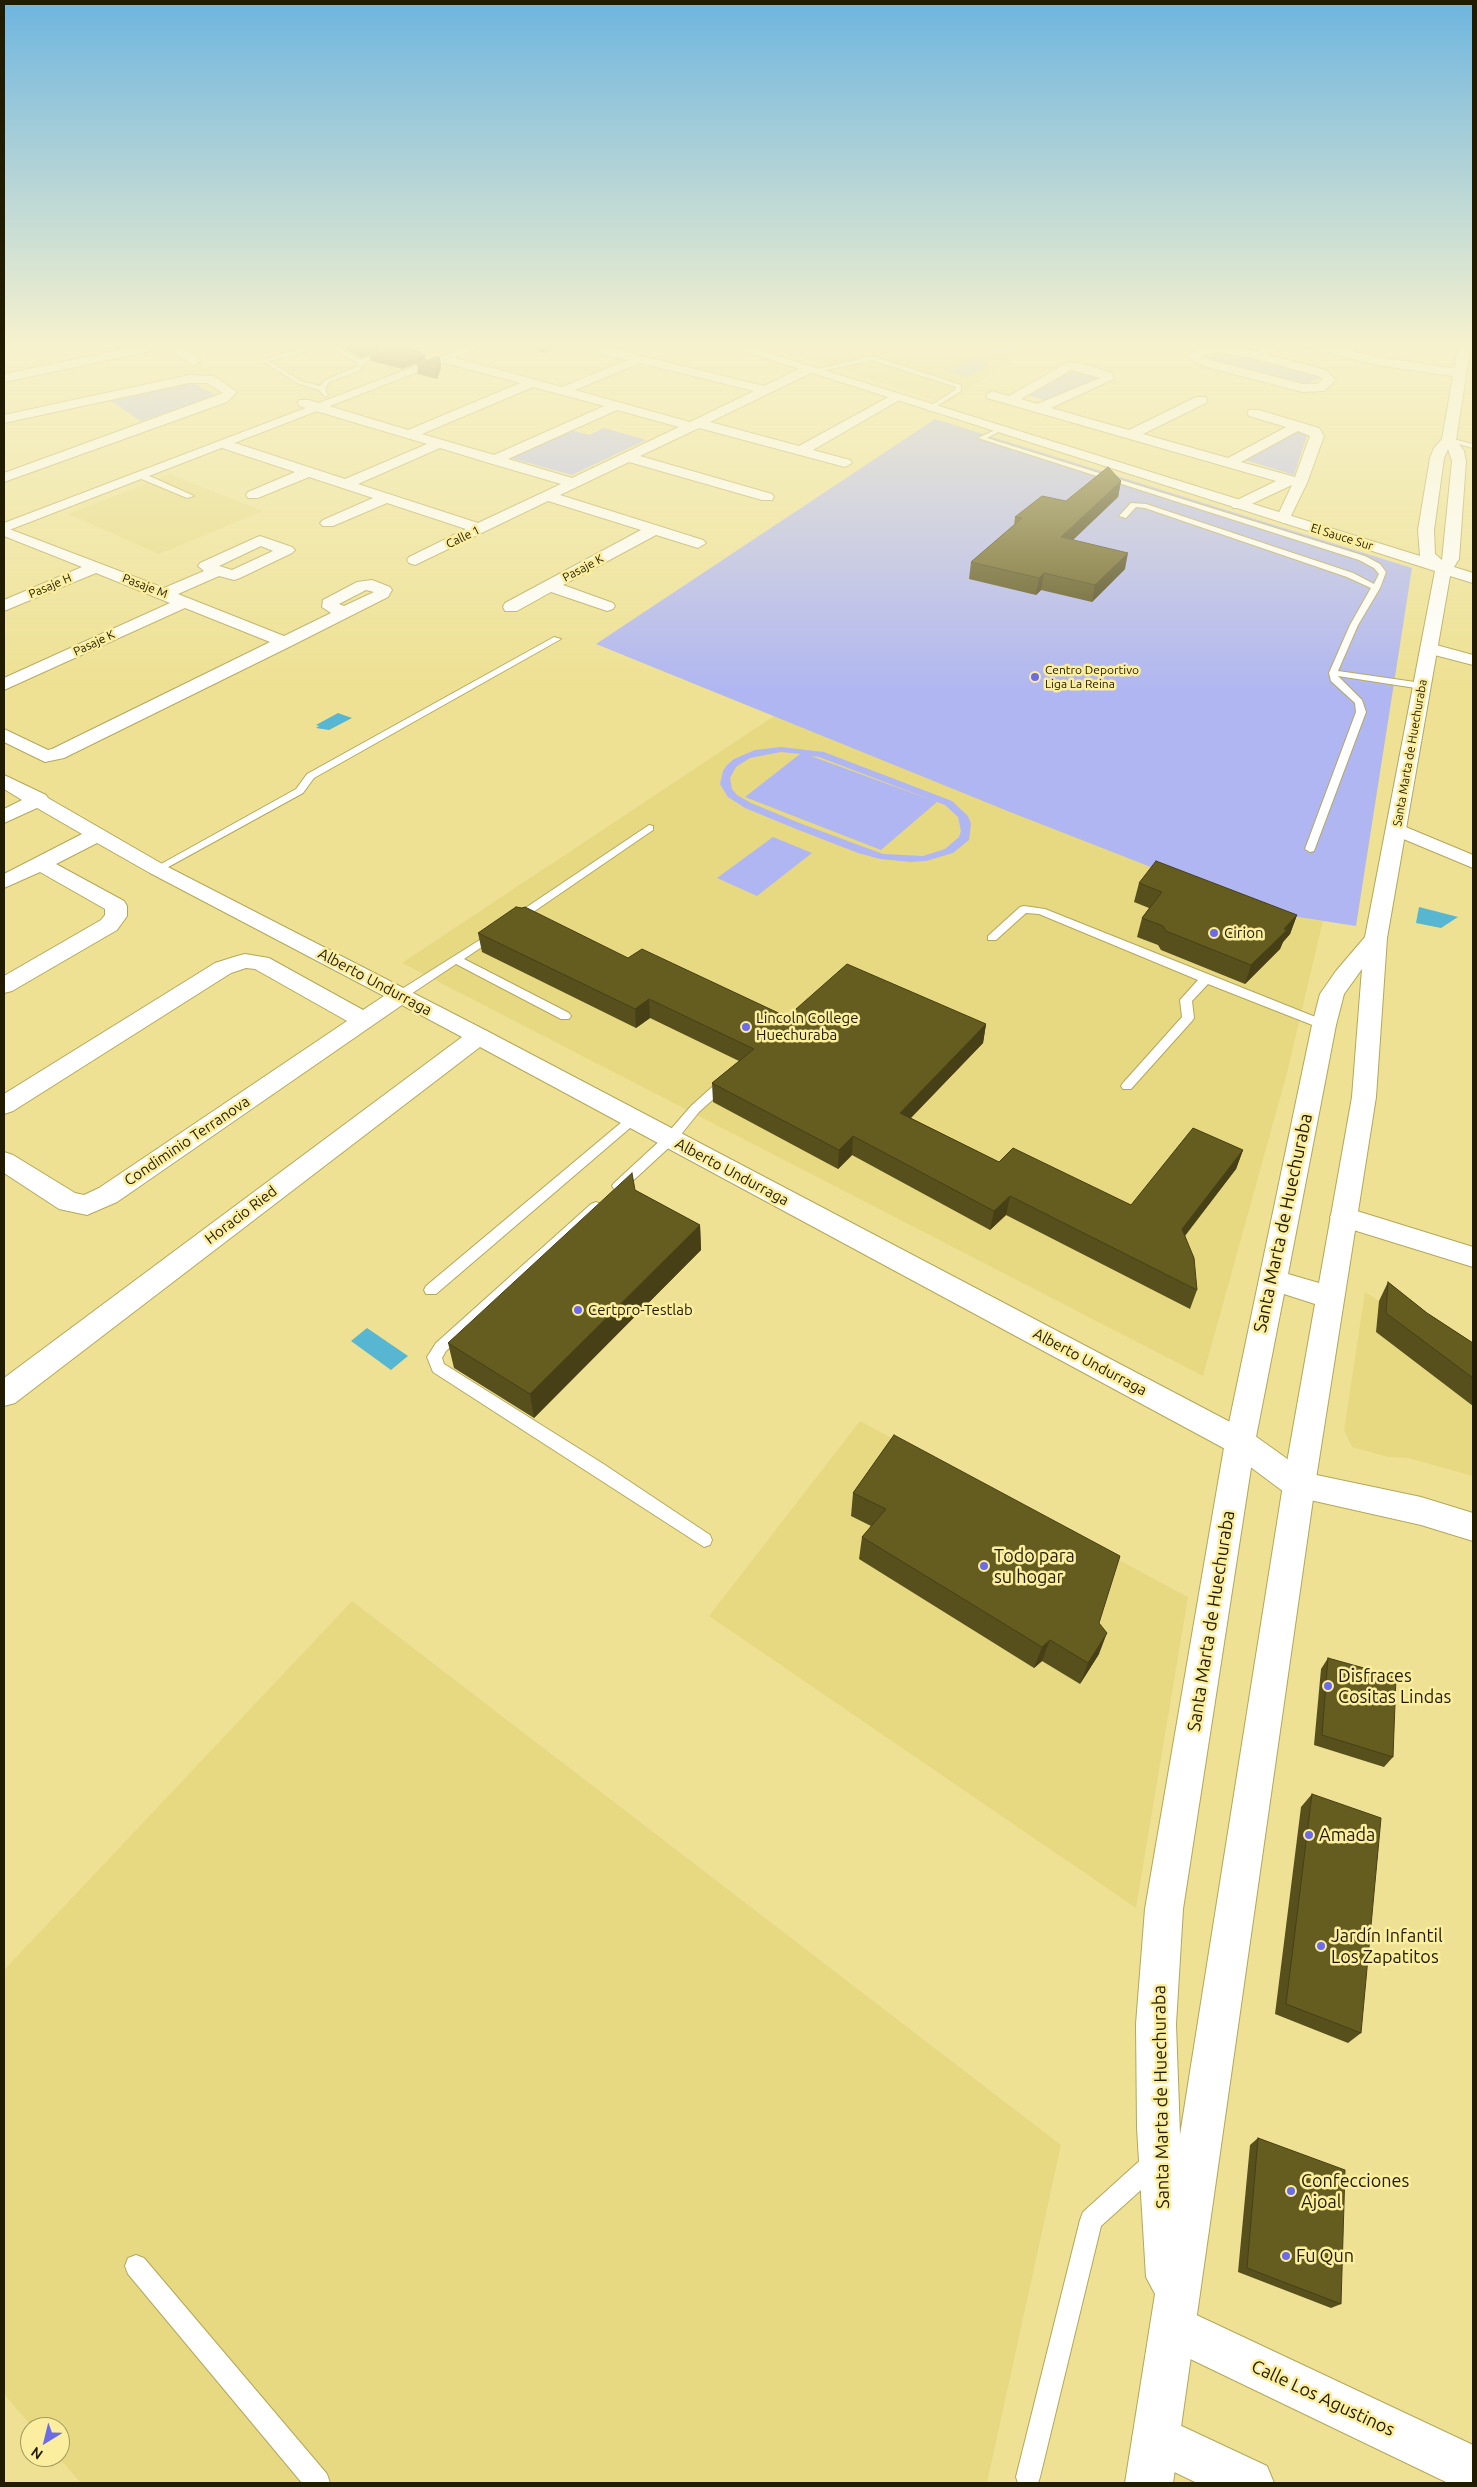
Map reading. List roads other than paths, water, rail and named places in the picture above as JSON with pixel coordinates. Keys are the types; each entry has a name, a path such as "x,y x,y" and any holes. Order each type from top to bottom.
{"street":[{"path":"4,478 56,459"},
{"path":"4,516 155,459"},
{"path":"4,530 185,459"},
{"path":"269,459 480,529"},
{"path":"346,484 405,459"},
{"path":"491,459 573,483"},
{"name":"Calle 1","path":"415,560 623,459"},
{"path":"634,459 767,497"},
{"path":"831,459 845,463"},
{"name":"El Sauce Sur","path":"1092,459 1283,519 1447,581 1473,578"},
{"path":"1216,459 1294,481"},
{"path":"1229,463 1236,459"},
{"path":"1283,519 1294,481 1305,459"},
{"path":"1437,459 1425,541 1427,555 1447,581"},
{"name":"Santa Marta de Huechuraba","path":"1149,2483 1299,1485 1364,1097 1376,938 1429,648 1447,581 1448,565 1451,558 1459,459"},
{"path":"253,495 308,472"},
{"path":"1238,505 1294,481"},
{"path":"547,496 698,542"},
{"path":"328,523 386,498"},
{"name":"Pasaje K","path":"511,607 655,529"},
{"name":"Pasaje M","path":"4,530 96,567 162,604 259,648"},
{"name":"Pasaje M","path":"4,546 77,575 162,604"},
{"name":"Pasaje H","path":"4,606 96,567"},
{"name":"Pasaje H","path":"4,590 59,568"},
{"name":"Pasaje K","path":"4,685 162,604 217,571"},
{"path":"550,586 607,606"},
{"name":"Pasaje M","path":"185,602 285,642"},
{"name":"Pasaje K","path":"4,673 162,604 185,602"},
{"path":"4,736 42,754 57,754 259,648 285,642 344,612"},
{"path":"1429,648 1473,660"},
{"name":"Alberto Undurraga","path":"4,780 157,869 479,1036 1240,1442 1299,1485 1421,1511 1473,1527"},
{"path":"4,817 39,799"},
{"path":"1397,821 1472,856"},
{"path":"4,882 98,834"},
{"path":"4,986 109,925 116,916 116,906 39,864"},
{"name":"Santa Marta de Huechuraba","path":"1173,2327 1160,2157 1156,2024 1164,1909 1240,1442 1324,1025 1332,994 1344,976 1376,938"},
{"path":"4,1105 223,968 245,961 261,963 363,1020"},
{"name":"Condiminio Terranova","path":"4,1161 68,1202 87,1205 108,1195 401,995"},
{"name":"Horacio Ried","path":"4,1394 479,1036"},
{"path":"1344,1217 1473,1253"},
{"path":"1272,1280 1330,1297"},
{"name":"Calle Los Agustinos","path":"1173,2327 1473,2470"},
{"path":"1156,2438 1250,2483"}],"lane":[{"path":"1048,459 1362,558 1377,566 1383,574 1354,625 1333,673 1334,679 1359,702 1362,712 1310,849"},
{"path":"142,476 190,496"},
{"path":"1123,516 1134,505 1146,506 1350,574 1376,588"},
{"path":"157,869 300,791 310,776 557,639"},
{"path":"1333,673 1422,686"},
{"path":"401,995 457,960 650,828"},
{"path":"992,938 1024,909 1041,911 1324,1025"},
{"path":"457,960 564,1016"},
{"path":"1127,1086 1188,1018 1186,1000 1206,979"},
{"path":"704,1540 588,1463 438,1368 434,1357 441,1347 670,1139 695,1109 728,1079"},
{"path":"431,1290 633,1119"},
{"path":"1028,2477 1090,2220 1160,2157"},
{"path":"136,2266 318,2483"}],"place":[{"name":"Centro Deportivo Liga La Reina","path":"1035,677"},
{"name":"Cirion","path":"1214,933"},
{"name":"Lincoln College Huechuraba","path":"746,1027"},
{"name":"Certpro-Testlab","path":"578,1310"},
{"name":"Todo para su hogar","path":"984,1566"},
{"name":"Disfraces Cositas Lindas","path":"1328,1686"},
{"name":"Amada","path":"1309,1835"},
{"name":"Jardín Infantil Los Zapatitos","path":"1321,1946"},
{"name":"Confecciones Ajoal","path":"1291,2191"},
{"name":"Fu Qun","path":"1286,2256"}]}
